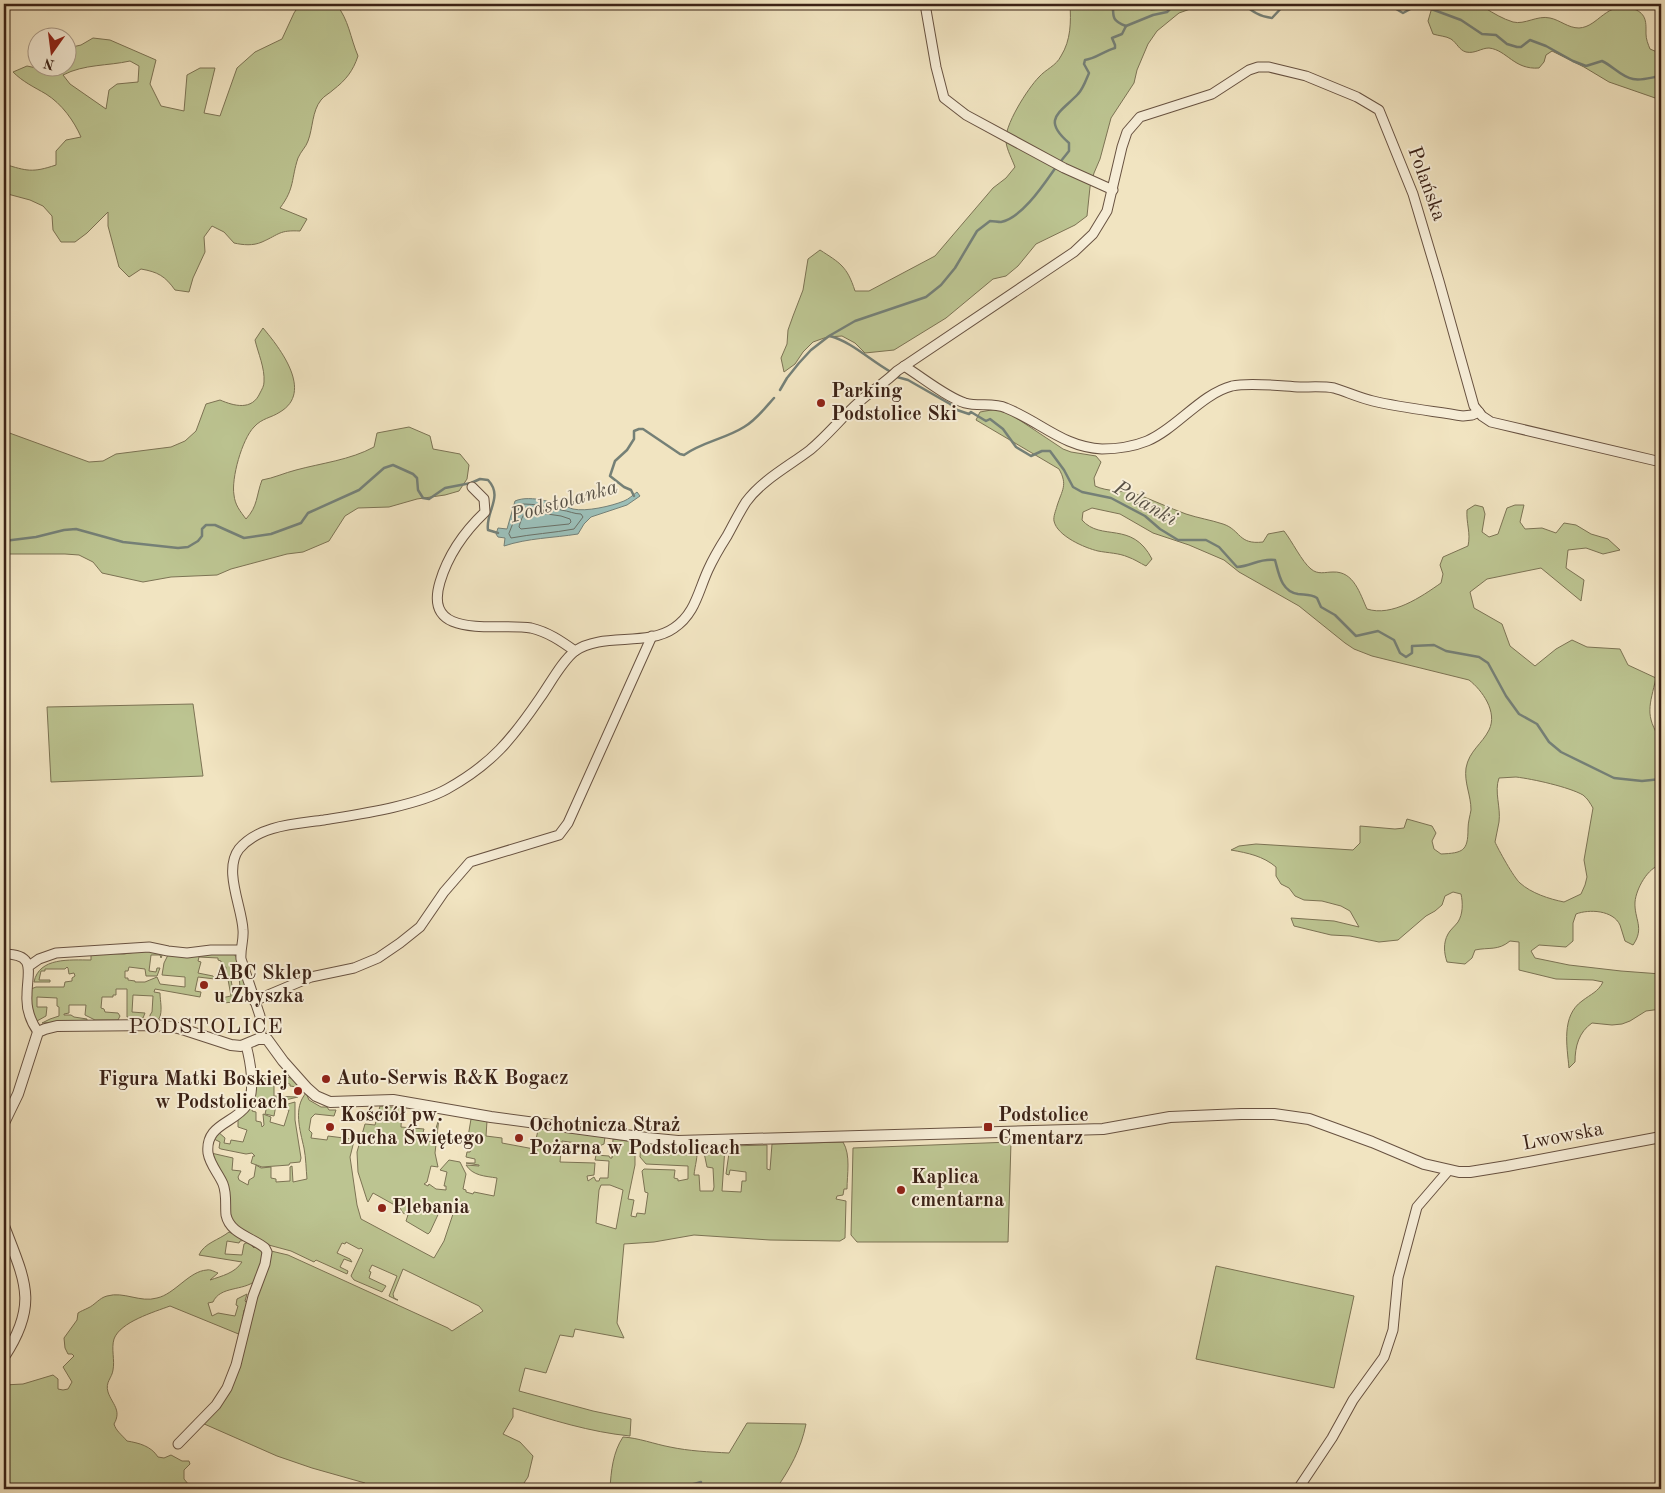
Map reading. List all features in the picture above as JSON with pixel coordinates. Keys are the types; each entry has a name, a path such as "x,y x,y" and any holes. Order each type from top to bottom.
{"street":[{"path":"925,4 936,67 944,98 960,111 983,124 1064,168 1113,190"},
{"name":"Polańska","path":"575,651 591,644 652,636 672,630 686,618 694,606 708,570 746,502 755,492 812,448 860,402 904,366 1085,243 1107,211 1127,132 1140,116 1212,94 1249,70 1258,67 1269,67 1306,76 1357,97 1380,110 1413,194 1440,281 1474,406 1479,412"},
{"path":"904,366 957,400 979,405 1005,407 1059,437 1077,445 1091,448 1114,449 1147,441 1161,434 1220,391 1233,386 1249,385 1332,388 1372,401 1411,408 1463,416 1472,416 1479,412 1491,422 1661,462"},
{"path":"4,1123 18,1094 35,1038 38,1032 49,1028 57,1026 160,1025 185,1030 231,1045 246,1045 261,1038 260,1016 241,959 240,950 243,924 232,878 237,851 262,832 282,826 325,820 401,805 437,794 467,778 494,757 520,727 562,666 575,651 554,636 531,628 478,627 446,620 441,614 436,593 442,573 453,551 473,524 485,512 484,499 472,487"},
{"path":"254,1000 312,977 354,968 378,958 420,927 444,892 470,862 559,834 568,824 652,636"},
{"path":"29,966 39,959 56,953 149,947 168,952 186,953 211,950 240,950"},
{"path":"4,954 12,954 24,958 29,966 27,997 31,1021 38,1032"},
{"name":"Lwowska","path":"261,1038 269,1040 283,1062 307,1088 316,1096 330,1102 393,1100 491,1117 647,1138 692,1140 1093,1129 1170,1118 1274,1114 1309,1120 1372,1142 1424,1164 1448,1170 1470,1172 1661,1137"},
{"path":"178,1444 216,1405 227,1388 236,1365 253,1296 266,1258 265,1248 235,1230 228,1221 224,1185 211,1163 208,1151 212,1134 243,1109 249,1101 252,1072 246,1045"},
{"path":"1298,1489 1332,1438 1353,1400 1384,1357 1392,1330 1398,1278 1417,1207 1448,1170"},
{"path":"4,1226 21,1271 25,1299 24,1314 20,1328 4,1357"}],"green space":[{"path":"1475,3 1513,22 1518,23 1545,17 1571,27 1579,28 1586,27 1616,8 1634,9 1644,16 1646,38 1650,49 1657,52 1661,51 1661,100 1609,82 1552,51 1546,55 1544,62 1539,68 1523,66 1501,52 1489,48 1466,52 1451,39 1433,34 1428,21 1433,4"},
{"path":"300,4 336,4 347,22 358,56 345,79 318,104 308,141 298,158 288,195 280,208 307,219 300,231 283,232 259,243 244,245 234,243 224,232 212,226 204,237 205,252 189,292 175,290 161,275 147,270 141,269 129,277 119,267 108,226 108,212 75,242 61,242 53,230 52,216 43,206 30,200 4,193 4,164 30,170 56,165 56,151 66,140 81,137 71,119 57,103 13,72 27,66 28,78 65,78 70,84 106,109 109,90 117,84 138,82 139,66 130,61 78,69 78,46 93,38 110,40 156,60 150,84 161,106 184,111 187,75 200,68 215,68 204,113 220,116 237,68 255,52 282,39"},
{"path":"1070,4 1138,4 1151,10 1165,9 1178,5 1193,8 1179,13 1157,31 1148,44 1137,70 1134,83 1111,118 1090,187 1087,216 1075,225 1036,244 1018,266 1006,276 993,279 946,318 894,350 865,353 855,343 842,336 827,337 813,342 795,364 784,372 781,358 787,344 788,330 803,290 808,259 820,250 833,258 846,270 855,291 869,291 935,256 993,188 1006,178 1015,167 1006,142 1008,127 1017,108 1034,82 1059,59 1064,50 1070,31"},
{"path":"263,328 278,347 291,370 294,393 290,403 280,412 260,422 245,440 236,470 234,488 237,505 246,519 255,505 262,480 355,455 374,447 377,433 409,427 430,436 433,449 460,454 469,465 467,479 459,491 417,499 389,507 358,508 345,516 329,541 303,552 287,554 231,569 217,575 171,577 143,582 102,573 93,562 79,555 4,554 4,431 89,462 103,461 116,454 171,447 185,441 196,431 206,404 220,400 242,406 248,405 257,399 264,383 264,377 255,340"},
{"path":"997,409 1012,415 1063,449 1096,456 1101,462 1094,478 1095,486 1136,494 1186,514 1223,524 1249,541 1263,542 1268,534 1284,531 1304,562 1311,569 1319,573 1340,573 1351,579 1359,590 1367,609 1377,611 1396,608 1425,594 1441,583 1443,574 1440,565 1443,557 1468,546 1467,510 1475,505 1483,507 1485,514 1482,532 1489,537 1498,534 1507,508 1515,505 1524,505 1520,522 1525,529 1542,528 1556,533 1564,523 1576,525 1591,534 1608,539 1620,550 1603,554 1586,548 1568,550 1566,568 1584,580 1581,601 1541,568 1487,579 1470,592 1474,608 1502,624 1510,646 1535,666 1556,649 1572,640 1587,647 1620,649 1628,665 1656,678 1650,717 1661,740 1661,865 1647,874 1638,891 1635,908 1639,928 1636,939 1633,945 1625,941 1620,925 1612,916 1594,911 1581,912 1576,914 1573,923 1573,941 1566,947 1539,945 1531,951 1535,958 1569,965 1661,974 1661,1009 1646,1011 1622,1024 1592,1023 1581,1035 1577,1045 1575,1062 1569,1068 1567,1032 1571,1015 1575,1007 1597,991 1603,982 1556,979 1519,970 1519,942 1510,941 1497,947 1475,950 1472,958 1465,964 1447,962 1445,941 1461,916 1461,894 1453,892 1445,896 1442,905 1398,940 1379,942 1350,936 1331,935 1294,926 1291,918 1334,921 1359,927 1350,911 1341,906 1322,901 1304,900 1295,896 1289,888 1281,884 1276,876 1276,867 1266,860 1231,850 1239,846 1256,844 1353,850 1360,843 1360,826 1404,828 1407,819 1432,826 1436,833 1432,841 1434,849 1441,854 1454,853 1463,849 1467,842 1471,810 1466,768 1473,752 1489,730 1492,716 1483,695 1469,680 1372,656 1354,649 1299,606 1239,572 1224,560 1189,545 1153,533 1120,514 1092,508 1083,512 1082,520 1098,530 1126,535 1135,540 1144,547 1152,559 1146,566 1125,556 1098,551 1079,544 1060,532 1054,521 1064,484 1059,469 976,420 980,412","holes":["1516,777 1551,784 1577,792 1583,795 1593,808 1584,860 1587,877 1585,885 1581,894 1564,902 1540,895 1520,883 1510,870 1495,842 1499,825 1497,789 1499,778"]},
{"path":"193,704 203,776 51,782 47,707"},
{"path":"147,950 163,953 161,958 160,955 151,955 149,971 156,972 157,968 160,968 157,976 146,976 145,969 129,967 128,971 125,971 125,978 135,982 145,982 157,977 160,984 185,987 185,977 162,975 164,963 168,955 233,953 238,959 247,986 240,987 239,977 234,975 231,980 235,1002 222,1003 221,998 231,996 227,974 225,973 226,967 221,966 221,961 218,958 199,957 198,961 201,962 198,973 213,976 215,979 198,977 195,991 201,992 200,997 155,989 154,992 160,993 161,1009 159,1019 150,1017 153,996 133,995 132,1012 145,1013 143,1018 127,1017 127,989 116,989 116,995 113,995 113,997 102,997 101,1008 105,1012 118,1013 120,1016 118,1020 95,1020 85,1015 86,1005 69,1005 69,1013 64,1015 87,1020 42,1023 59,1016 57,998 37,997 37,1007 47,1007 46,1016 37,1021 31,1015 31,989 36,987 64,987 65,982 72,981 72,978 75,976 74,973 69,974 67,967 65,969 45,969 45,971 41,971 39,980 50,980 50,982 34,982 42,968 49,964 65,960 91,960 91,953 124,954"},
{"path":"255,1076 271,1080 283,1078 283,1086 274,1085 274,1096 296,1097 297,1087 286,1083 286,1077 291,1078 301,1088 298,1097 277,1102 277,1098 270,1098 270,1102 274,1102 276,1105 274,1116 265,1114 268,1107 267,1104 256,1104 252,1111 256,1112 256,1121 261,1122 262,1127 264,1125 263,1114 271,1117 270,1122 284,1126 289,1110 277,1107 295,1102 300,1162 290,1163 289,1165 262,1167 251,1163 253,1156 255,1156 252,1153 246,1154 221,1149 219,1148 220,1142 214,1139 217,1131 225,1138 224,1143 230,1144 231,1140 243,1142 247,1130 238,1127 238,1118 245,1110"},
{"path":"306,1093 309,1100 321,1107 336,1110 334,1116 315,1114 311,1118 309,1130 312,1133 311,1138 327,1140 328,1136 352,1139 353,1133 356,1133 350,1157 361,1219 434,1258 444,1241 454,1211 442,1206 428,1234 406,1221 408,1215 403,1213 400,1208 373,1193 368,1202 367,1200 358,1172 357,1152 365,1124 375,1125 380,1106 402,1108 401,1127 424,1129 421,1139 432,1142 439,1118 435,1153 438,1167 431,1166 427,1182 424,1184 428,1186 429,1184 436,1189 446,1190 446,1186 444,1186 447,1172 440,1170 449,1160 460,1162 466,1174 463,1189 466,1192 494,1196 497,1178 476,1173 466,1165 479,1166 466,1163 475,1163 475,1159 466,1157 467,1152 470,1152 472,1148 467,1143 471,1119 487,1121 486,1136 502,1138 502,1143 534,1149 538,1130 540,1129 605,1137 604,1144 599,1146 562,1141 560,1162 595,1163 594,1175 587,1176 588,1181 594,1177 596,1181 599,1181 600,1178 608,1178 609,1161 595,1160 596,1155 612,1158 613,1139 635,1142 635,1165 628,1199 634,1200 631,1216 636,1217 637,1213 645,1214 648,1193 645,1192 642,1171 644,1169 675,1170 674,1178 678,1179 678,1181 688,1179 688,1166 646,1164 640,1157 641,1143 697,1147 694,1175 699,1175 700,1191 713,1191 714,1187 713,1168 707,1167 703,1148 725,1147 722,1191 741,1192 742,1181 746,1181 746,1172 730,1170 729,1175 726,1174 730,1146 767,1145 767,1169 770,1170 772,1144 843,1142 848,1159 847,1189 844,1189 843,1195 837,1196 836,1199 846,1201 845,1238 840,1241 770,1240 694,1235 654,1242 624,1244 617,1323 624,1338 575,1329 573,1337 560,1335 546,1373 525,1368 519,1391 631,1419 630,1436 586,1429 513,1408 513,1417 503,1434 520,1442 533,1456 528,1477 520,1489 364,1489 365,1483 277,1456 202,1423 227,1393 229,1394 271,1251 288,1255 452,1331 483,1311 479,1306 403,1269 393,1294 394,1298 398,1300 389,1296 397,1276 372,1265 369,1271 371,1272 369,1278 386,1286 382,1292 354,1280 351,1276 363,1250 346,1242 345,1244 342,1243 337,1253 350,1259 352,1262 344,1259 340,1267 348,1271 347,1274 316,1260 314,1262 291,1251 265,1244 232,1224 211,1153 233,1158 232,1170 241,1171 238,1177 239,1180 248,1185 249,1180 254,1177 256,1165 261,1168 271,1167 271,1178 276,1179 276,1182 290,1181 290,1167 292,1166 293,1182 307,1179 305,1152 299,1119 302,1099","holes":["601,1185 610,1185 623,1190 616,1229 596,1223 599,1190"]},
{"path":"1011,1142 1008,1242 857,1242 851,1235 853,1148"},
{"path":"229,1232 247,1240 240,1241 239,1243 227,1241 225,1254 242,1255 244,1244 248,1242 254,1248 257,1244 264,1253 255,1281 221,1293 213,1302 208,1303 212,1316 218,1313 235,1316 238,1306 236,1305 237,1299 247,1294 245,1301 248,1304 247,1310 244,1310 243,1316 245,1316 241,1335 170,1306 155,1311 138,1318 117,1333 113,1343 113,1370 107,1385 108,1392 117,1411 114,1424 119,1433 127,1441 148,1448 158,1457 164,1458 171,1455 182,1461 189,1461 190,1464 184,1470 184,1479 189,1485 198,1489 4,1489 4,1385 23,1384 53,1375 58,1379 58,1389 68,1389 72,1382 63,1367 74,1356 68,1354 64,1338 77,1320 78,1313 107,1296 120,1295 144,1299 157,1298 164,1296 200,1271 210,1270 218,1273 210,1280 232,1271 242,1262 199,1255 204,1247"},
{"path":"1216,1266 1354,1296 1334,1388 1196,1359"},
{"path":"747,1423 806,1424 794,1458 776,1489 610,1489 615,1455 623,1437 664,1446 729,1453"}],"water":[{"path":"637,492 640,496 627,505 591,517 578,534 531,540 504,546 505,538 498,537 496,534 498,528 507,529 515,501 521,499 536,499 573,509 585,510 619,503"}],"waterway":[{"name":"Podstolanka","path":"1113,4 1114,18 1126,26"},
{"path":"1126,26 1153,15 1167,12 1171,8 1181,9 1194,4"},
{"path":"1243,4 1260,15 1272,18 1285,4"},
{"path":"1303,4 1317,6 1329,4"},
{"path":"1378,4 1381,6 1391,6 1403,13 1416,6 1426,7 1461,20 1482,34 1496,35 1507,44 1521,47 1530,40 1586,66 1602,61 1633,79 1661,76"},
{"name":"Podstolanka","path":"1061,161 1069,151 1069,143 1056,128 1056,117 1083,87 1089,73 1084,64 1085,60 1115,48 1112,38 1122,34 1126,26"},
{"name":"Podstolanka","path":"780,390 799,363 811,350 829,336 855,321 926,297 941,285 955,268 977,231 990,221 1001,222 1017,214 1032,199 1056,167"},
{"name":"Polanki","path":"830,336 854,347 891,372"},
{"name":"Polanki","path":"897,377 908,380 957,410 969,414 971,412 986,421 990,419 1003,429 1016,447 1031,456 1042,451 1050,451 1064,470 1073,487 1082,492 1111,498 1145,516 1160,529 1178,540 1206,540 1219,547 1237,567 1264,560 1275,560 1284,586 1292,592 1317,598 1321,607 1335,615 1356,636 1378,631 1394,640 1400,653 1406,657 1412,653 1412,646 1434,645 1446,651 1479,657 1488,663 1506,696 1519,714 1537,724 1549,742 1561,752 1614,778 1642,781 1661,779"},
{"name":"Podstolanka","path":"634,496 631,490 610,476 615,461 627,450 634,439 634,431 643,429 684,455 744,427 774,398"},
{"name":"Podstolanka","path":"4,541 76,529 123,542 178,548 188,547 198,541 202,536 202,529 206,525 215,525 244,538 271,534 301,523 308,513 359,490 384,468 393,465 413,474 417,478 418,490 423,498 429,499 445,488 471,483 480,479 488,480 494,492 488,530 498,533"},
{"path":"676,1489 701,1482"}],"place":[{"name":"Parking Podstolice Ski","path":"821,403"},
{"name":"ABC Sklep u Zbyszka","path":"204,985"},
{"name":"Auto-Serwis R&K Bogacz","path":"326,1079"},
{"name":"Figura Matki Boskiej w Podstolicach","path":"298,1091"},
{"name":"Kościół pw. Ducha Świętego","path":"330,1127"},
{"name":"Podstolice Cmentarz","path":"988,1127"},
{"name":"Ochotnicza Straż Pożarna w Podstolicach","path":"519,1138"},
{"name":"Kaplica cmentarna","path":"901,1190"},
{"name":"Plebania","path":"382,1208"}],"district":[{"name":"PODSTOLICE","path":"206,1027"}]}
